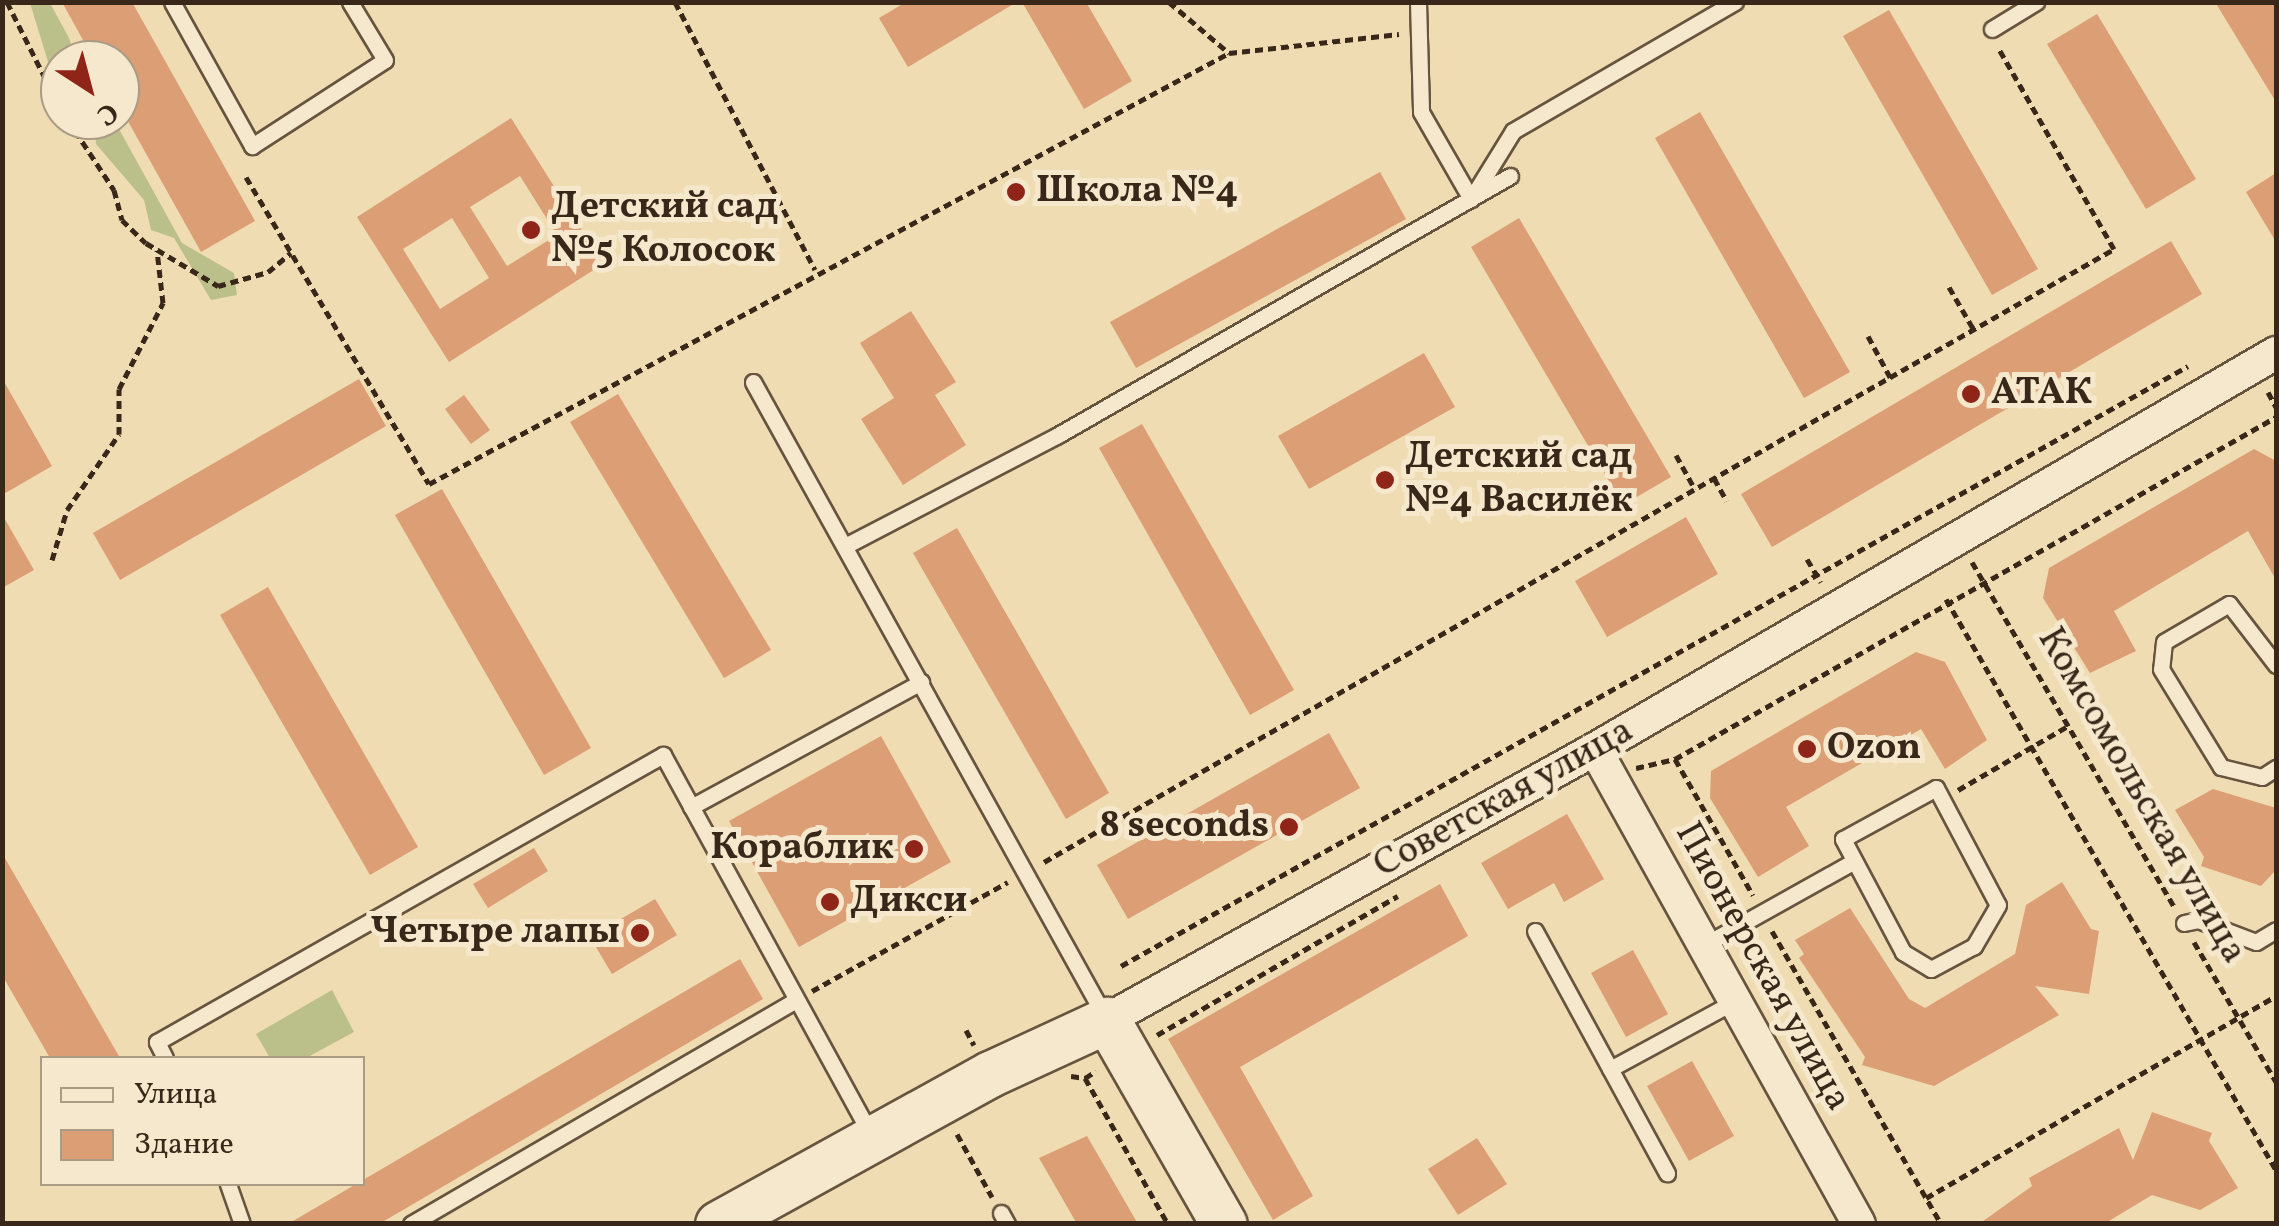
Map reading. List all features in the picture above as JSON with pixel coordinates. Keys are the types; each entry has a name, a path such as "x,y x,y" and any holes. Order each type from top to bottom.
{"street":[{"name":"Советская улица","path":"734,1220 872,1139 1116,1037 1602,761 1958,538 2276,352"},
{"name":"Пионерская улица","path":"1602,761 1859,1224"},
{"path":"1116,1037 1224,1224"}],"lane":[{"path":"172,2 252,146 385,60 350,2"},
{"path":"1418,2 1421,112 1471,199"},
{"path":"1471,199 1513,130 1735,2"},
{"path":"1992,29 2036,2"},
{"path":"845,546 1058,435 1510,176"},
{"path":"753,382 921,682 1022,874 1116,1037"},
{"path":"2276,665 2228,604 2164,642 2161,669 2221,767 2262,777 2276,768"},
{"path":"691,807 921,682"},
{"path":"165,1056 157,1042 663,755 872,1139"},
{"path":"1936,788 1998,905 1974,946 1931,969 1903,952 1854,862 1843,839 1936,788"},
{"path":"1704,945 1854,862"},
{"path":"2184,924 2198,920 2256,942 2276,930"},
{"path":"1535,932 1667,1173"},
{"path":"412,1224 796,1000"},
{"path":"1610,1069 1735,1000"},
{"path":"229,1186 242,1224"}],"path":[{"path":"7,2 40,68"},
{"path":"675,2 816,271"},
{"path":"1169,2 1229,53"},
{"path":"796,1000 2114,249 1992,29"},
{"path":"246,177 429,484 816,271 1229,53 1419,32"},
{"path":"81,140 114,190 122,220 158,250 218,286 268,272 291,252"},
{"path":"52,560 67,510 119,434 119,389 163,303 158,250"},
{"path":"1949,288 1974,330"},
{"path":"1868,336 1890,378"},
{"path":"1121,966 2204,357"},
{"path":"1602,761 1675,759 1946,600 2276,417"},
{"path":"1676,456 1695,489"},
{"path":"1714,478 1727,500"},
{"name":"Комсомольская улица","path":"1958,538 2276,1082"},
{"path":"1946,600 2276,1170"},
{"path":"1942,800 2068,726"},
{"path":"1675,759 1941,1224"},
{"path":"1085,1078 1116,1037 1406,891"},
{"path":"1926,1198 2276,996"},
{"path":"1066,1076 1085,1078"},
{"path":"1085,1078 1168,1224"},
{"path":"940,1143 974,1125"},
{"path":"957,1134 1004,1218"}],"green space":[{"path":"30,3 50,3 70,40 41,40"},
{"path":"96,140 125,140 182,243 234,273 237,295 211,300 174,238 151,230 144,200"},
{"path":"332,990 354,1032 310,1056 269,1056 256,1034"}],"building":[{"path":"62,2 132,2 255,221 201,252 138,140 140,40 83,40"},
{"path":"906,2 1017,2 908,67 879,18"},
{"path":"1022,2 1086,2 1132,81 1084,109"},
{"path":"2215,2 2276,2 2276,102"},
{"path":"1889,10 2038,269 1992,295 1843,36"},
{"path":"2097,14 2196,179 2146,209 2047,44"},
{"path":"1700,112 1850,372 1804,398 1655,138"},
{"path":"511,118 603,264 449,362 357,217","holes":["520,176 557,235 507,266 470,207","452,218 489,278 440,309 403,249"]},
{"path":"1380,172 1406,219 1136,368 1110,322"},
{"path":"2276,173 2276,242 2246,192"},
{"path":"1519,218 1671,477 1623,505 1471,247"},
{"name":"АТАК","path":"2171,241 2202,294 1772,547 1741,494"},
{"path":"911,311 956,382 935,395 966,445 903,485 861,419 894,398 860,343"},
{"path":"1424,353 1455,407 1309,489 1278,436"},
{"path":"2,378 52,466 2,495"},
{"path":"359,379 386,426 120,580 93,533"},
{"path":"618,394 771,650 724,678 570,422"},
{"path":"464,395 490,430 471,444 445,409"},
{"path":"1142,424 1294,690 1250,715 1099,448"},
{"path":"2254,449 2276,461 2276,580 2248,531 2114,611 2136,651 2090,673 2043,598 2049,568"},
{"path":"442,489 591,748 544,775 395,515"},
{"path":"2,514 34,570 2,588"},
{"path":"1686,517 1718,574 1607,637 1575,581"},
{"path":"957,528 1109,793 1066,819 913,553"},
{"path":"268,587 418,847 370,875 220,615"},
{"path":"1916,652 1945,662 1987,740 1945,769 1921,729 1786,807 1809,846 1758,877 1710,798 1711,771"},
{"path":"1329,733 1360,788 1128,919 1097,865"},
{"path":"881,736 951,862 799,947 729,821"},
{"path":"2213,789 2276,808 2276,870 2261,886 2201,866 2204,857 2175,810"},
{"path":"1567,814 1604,879 1564,902 1554,883 1508,909 1481,863"},
{"path":"534,848 548,871 488,908 473,884"},
{"path":"2,853 119,1056 49,1056 2,975"},
{"path":"2062,882 2091,929 2099,931 2089,994 2035,986 2059,1015 1934,1086 1862,1065 1865,1057 1799,958 1804,954 1795,940 1850,908 1909,999 1925,1008 2015,954 2026,905"},
{"path":"1440,884 1468,936 1240,1067 1313,1196 1273,1220 1168,1039"},
{"path":"655,899 677,935 612,974 590,937"},
{"path":"1633,950 1668,1014 1626,1037 1591,973"},
{"path":"740,959 763,999 379,1224 288,1224 353,1186 365,1186 365,1179"},
{"path":"1692,1061 1734,1136 1689,1161 1647,1086"},
{"path":"2152,1112 2212,1133 2209,1141 2238,1188 2200,1210 2152,1195 2104,1224 1979,1224 2032,1186 2029,1178 2119,1128 2133,1160"},
{"path":"1087,1136 1138,1224 1077,1224 1039,1158"},
{"path":"1477,1138 1507,1184 1458,1215 1428,1169"}],"place":[{"name":"Школа №4","path":"1016,192"},
{"name":"Детский сад №5 Колосок","path":"531,230"},
{"name":"АТАК","path":"1971,394"},
{"name":"Детский сад №4 Василёк","path":"1385,480"},
{"name":"Ozon","path":"1807,749"},
{"name":"8 seconds","path":"1289,827"},
{"name":"Кораблик","path":"914,849"},
{"name":"Дикси","path":"830,902"},
{"name":"Четыре лапы","path":"640,933"}]}
